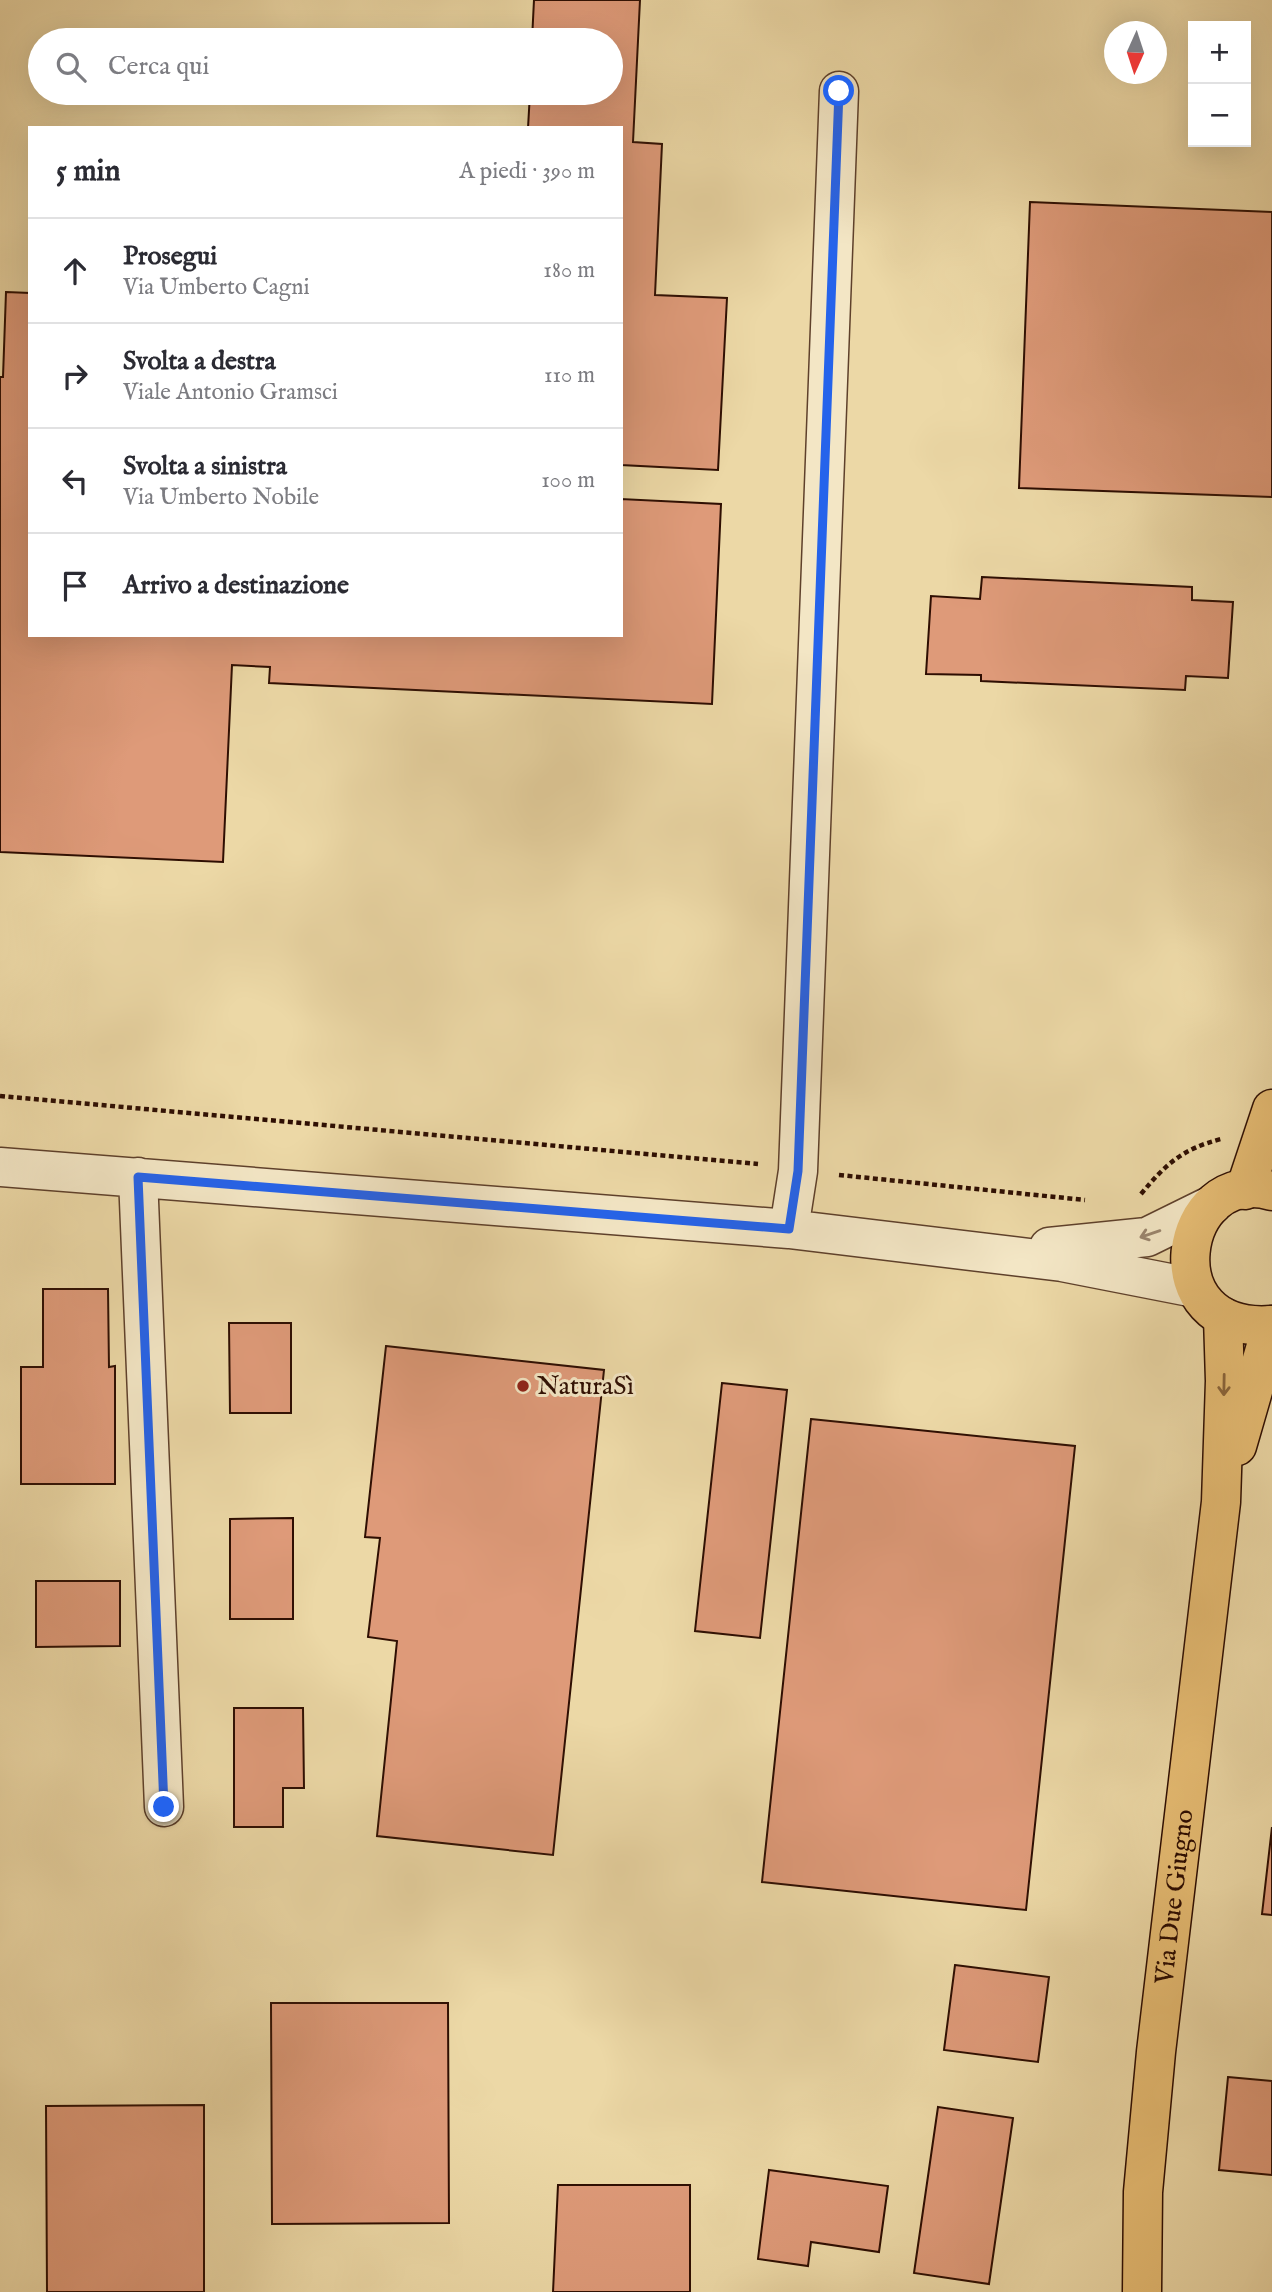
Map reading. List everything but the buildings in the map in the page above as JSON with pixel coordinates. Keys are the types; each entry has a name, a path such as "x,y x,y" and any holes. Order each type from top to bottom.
{"main road":[{"path":"1272,1109 1243,1196 1198,1223 1190,1244 1189,1266 1195,1288 1207,1305 1223,1317 1238,1324 1272,1325"},
{"name":"Via Due Giugno","path":"1142,2292 1143,2192 1156,2052 1221,1502 1225,1381 1223,1317"},
{"name":"Via Due Giugno","path":"1221,1502 1272,1325"}],"street":[{"path":"789,1229 798,1171 839,91"},
{"path":"0,1167 789,1229 1062,1262 1195,1288"},
{"path":"138,1177 164,1807"},
{"path":"956,1249 1061,1247 1147,1237 1243,1196"}],"path":[{"path":"0,1096 741,1161 798,1171 1089,1200"},
{"path":"1140,1195 1165,1165 1194,1146 1229,1137"}],"place":[{"name":"NaturaSì","path":"523,1386"}],"route":[{"path":"164,1807 138,1177 789,1229 798,1171 839,91"}]}
